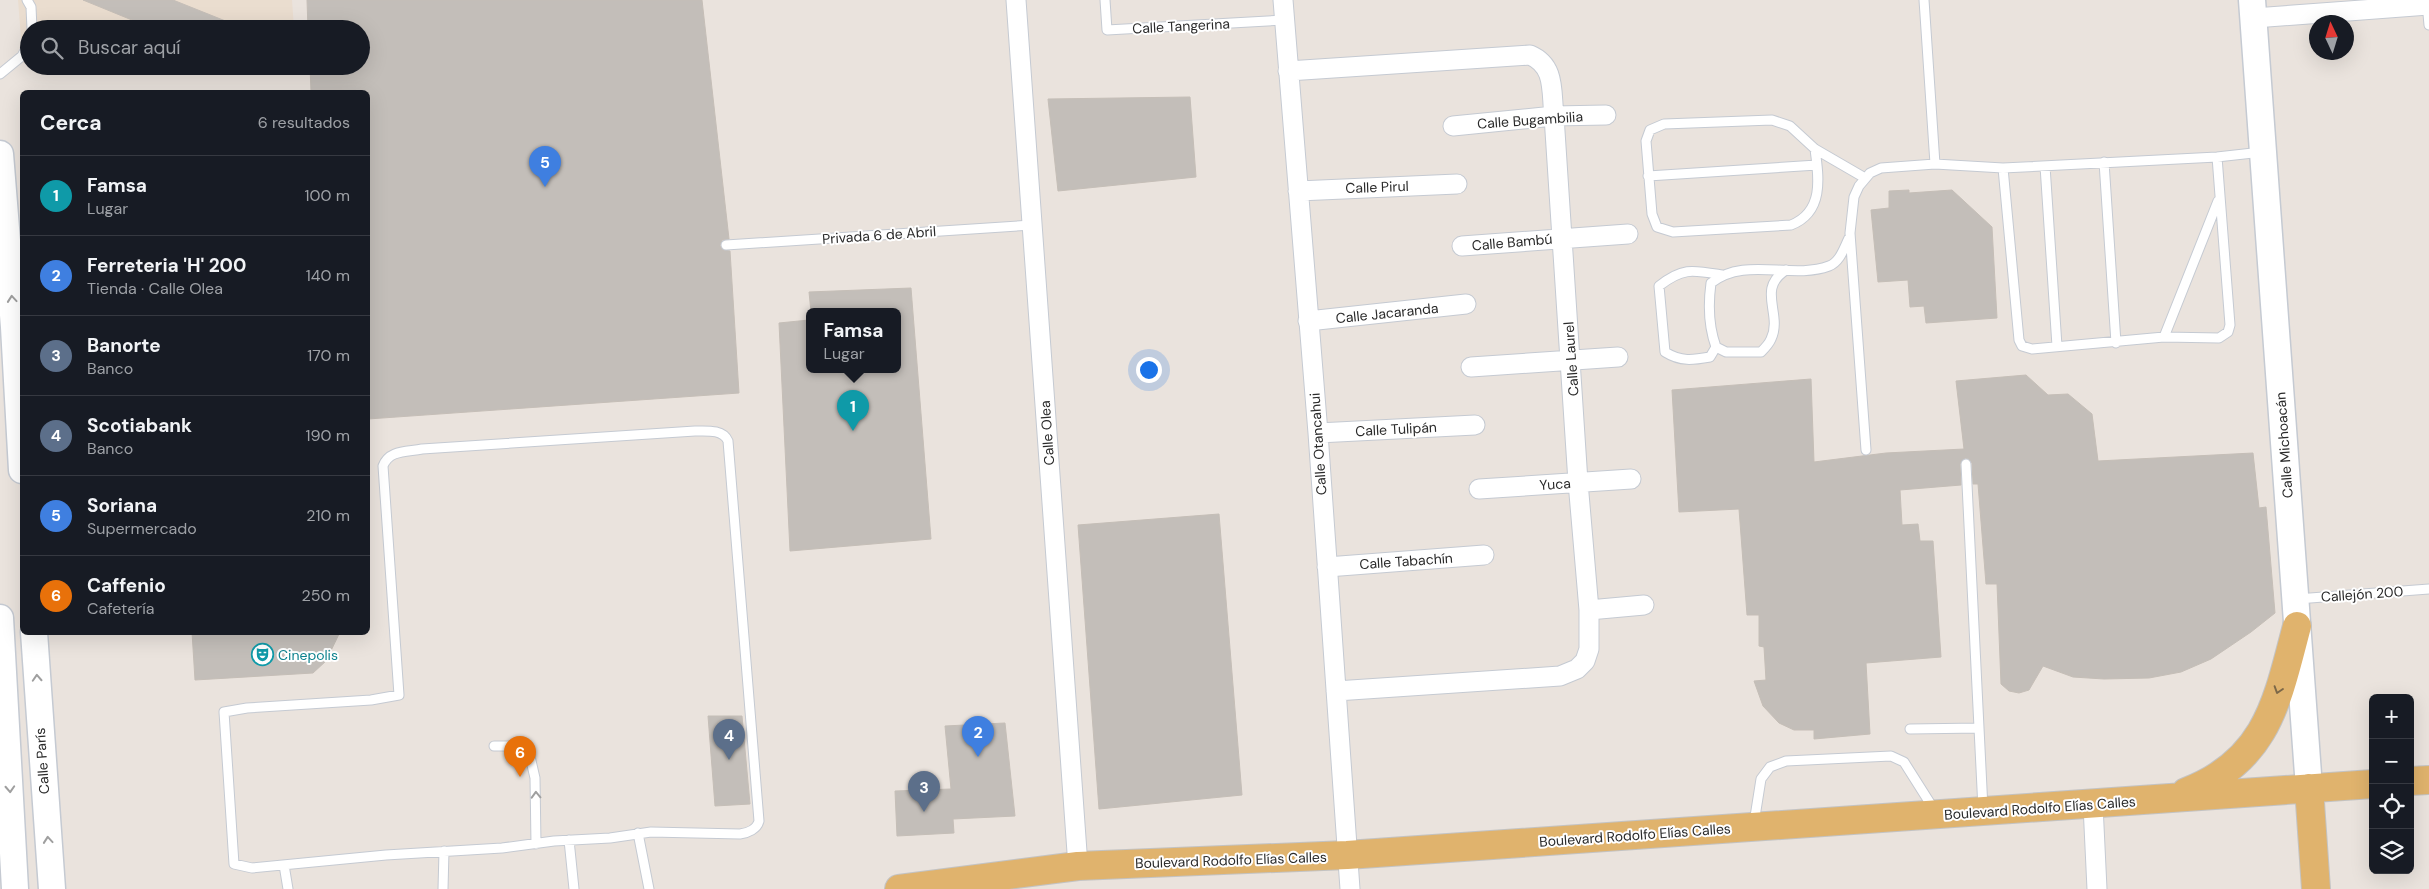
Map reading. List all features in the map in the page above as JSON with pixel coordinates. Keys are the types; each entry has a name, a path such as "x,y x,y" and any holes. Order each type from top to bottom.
{"main road":[{"name":"Calle Michoacán","path":"2253,9 2316,889"},
{"path":"0,154 7,328 20,451"},
{"path":"0,618 15,889"},
{"path":"2168,799 2203,786 2239,760 2250,748 2273,711 2297,626"},
{"name":"Calle París","path":"34,635 52,889"},
{"path":"2414,781 2429,780"},
{"name":"Boulevard Rodolfo Elías Calles","path":"899,889 1078,866 1347,855 2093,805 2369,784"}],"street":[{"name":"Calle Olea","path":"1016,0 1078,866"},
{"name":"Calle Otancahui","path":"1283,0 1318,433 1350,889"},
{"path":"2253,9 2428,3"},
{"name":"Calle Laurel","path":"1288,71 1530,55 1542,60 1549,70 1554,116 1572,359 1578,482 1589,610 1589,649 1585,661 1578,669 1560,676 1336,691"},
{"name":"Calle Bugambilia","path":"1453,126 1554,116 1606,115"},
{"name":"Calle Pirul","path":"1298,191 1457,184"},
{"name":"Calle Bambú","path":"1462,246 1628,234"},
{"name":"Calle Jacaranda","path":"1308,321 1466,304"},
{"path":"1470,367 1618,356"},
{"name":"Calle Tulipán","path":"1318,433 1475,425"},
{"name":"Yuca","path":"1479,489 1631,479"},
{"name":"Calle Tabachín","path":"1327,567 1484,555"},
{"path":"1589,610 1644,605"},
{"path":"2093,805 2097,889"}],"lane":[{"path":"27,0 31,8 32,20"},
{"name":"Calle Tangerina","path":"1105,0 1107,30 1284,20"},
{"path":"1924,0 1935,164"},
{"path":"2428,3 2429,25"},
{"path":"0,74 20,58"},
{"path":"1815,149 1819,190 1812,207 1802,221 1791,225 1673,232 1657,227 1652,214 1646,141 1650,130 1664,124 1772,120 1790,126 1815,149 1865,178"},
{"path":"1866,450 1850,234 1854,197 1865,178 1881,168 1935,164 2003,168 2217,157 2263,152"},
{"path":"2003,168 2019,340 2026,348 2116,343 2164,337 2218,338 2228,332 2230,325 2217,157"},
{"path":"2104,162 2116,343"},
{"path":"1648,176 1817,165"},
{"path":"2045,166 2056,346"},
{"path":"2164,337 2219,198"},
{"name":"Privada 6 de Abril","path":"726,245 1032,225"},
{"path":"1716,347 1710,357 1691,361 1677,359 1665,352 1659,286 1682,271 1693,270 1722,274 1738,270 1786,270 1830,266 1842,254 1850,234"},
{"path":"1722,274 1712,282 1709,302 1710,332 1716,347 1726,352 1761,352 1771,340 1774,327 1771,286 1776,276 1786,270"},
{"path":"709,431 727,438 730,456 758,824 748,833 740,834 638,833 610,838 536,844 252,868 234,864 224,714 229,710 247,708 371,700 399,695 383,466 386,458 392,454 422,449 709,431"},
{"path":"1966,464 1983,812"},
{"name":"Callejón 200","path":"2295,599 2429,588"},
{"path":"1910,729 1978,728"},
{"path":"494,746 516,746 530,752 535,778 536,844"},
{"path":"1753,827 1761,779 1770,767 1786,760 1891,756 1904,762 1938,815"},
{"path":"638,833 649,889"},
{"path":"569,840 574,889"},
{"path":"443,889 444,851"},
{"path":"284,865 288,889"}],"shaded area":[{"path":"18,0 292,0 293,20 20,20 20,25"}],"building":[{"path":"83,0 173,0 223,20 132,20"},
{"path":"307,0 702,0 729,239 722,240 720,246 723,250 730,251 739,393 370,419 370,90 311,90 310,75 370,75 370,20 308,20"},
{"path":"1190,97 1196,177 1058,191 1048,99"},
{"path":"1909,190 1909,193 1952,190 1992,227 1997,318 1926,323 1924,306 1910,307 1908,280 1878,282 1871,210 1889,208 1889,191"},
{"path":"911,288 931,539 790,551 779,323 806,320 806,373 901,373 901,308 811,308 809,292"},
{"path":"2026,375 2048,395 2068,394 2092,414 2098,461 2253,453 2259,508 2266,507 2275,613 2211,659 2181,672 2149,678 2104,679 2073,677 2043,666 2029,690 2019,693 2009,691 2001,684 1997,584 1986,584 1978,484 1973,484 1972,463 1969,459 1965,458 1960,464 1961,485 1900,490 1902,525 1918,524 1920,541 1933,541 1941,657 1866,663 1870,734 1814,739 1814,730 1794,730 1779,723 1763,706 1754,681 1766,680 1764,647 1759,646 1759,615 1747,615 1739,509 1679,512 1672,390 1811,379 1814,462 1886,453 1964,449 1956,381"},
{"path":"1219,514 1242,795 1099,809 1078,525"},
{"name":"Cinepolis","path":"192,635 339,635 326,661 313,673 195,680"},
{"path":"708,716 742,716 750,804 715,806"},
{"path":"1005,723 1015,816 953,819 954,833 897,836 895,791 951,789 945,726"}],"place":[{"name":"Soriana","path":"545,187"},
{"name":"Famsa","path":"853,431"},
{"name":"Cinepolis","path":"262,655"},
{"name":"Ferreteria 'H' 200","path":"978,757"},
{"name":"Scotiabank","path":"729,760"},
{"name":"Caffenio","path":"520,777"},
{"name":"Banorte","path":"924,812"}]}
